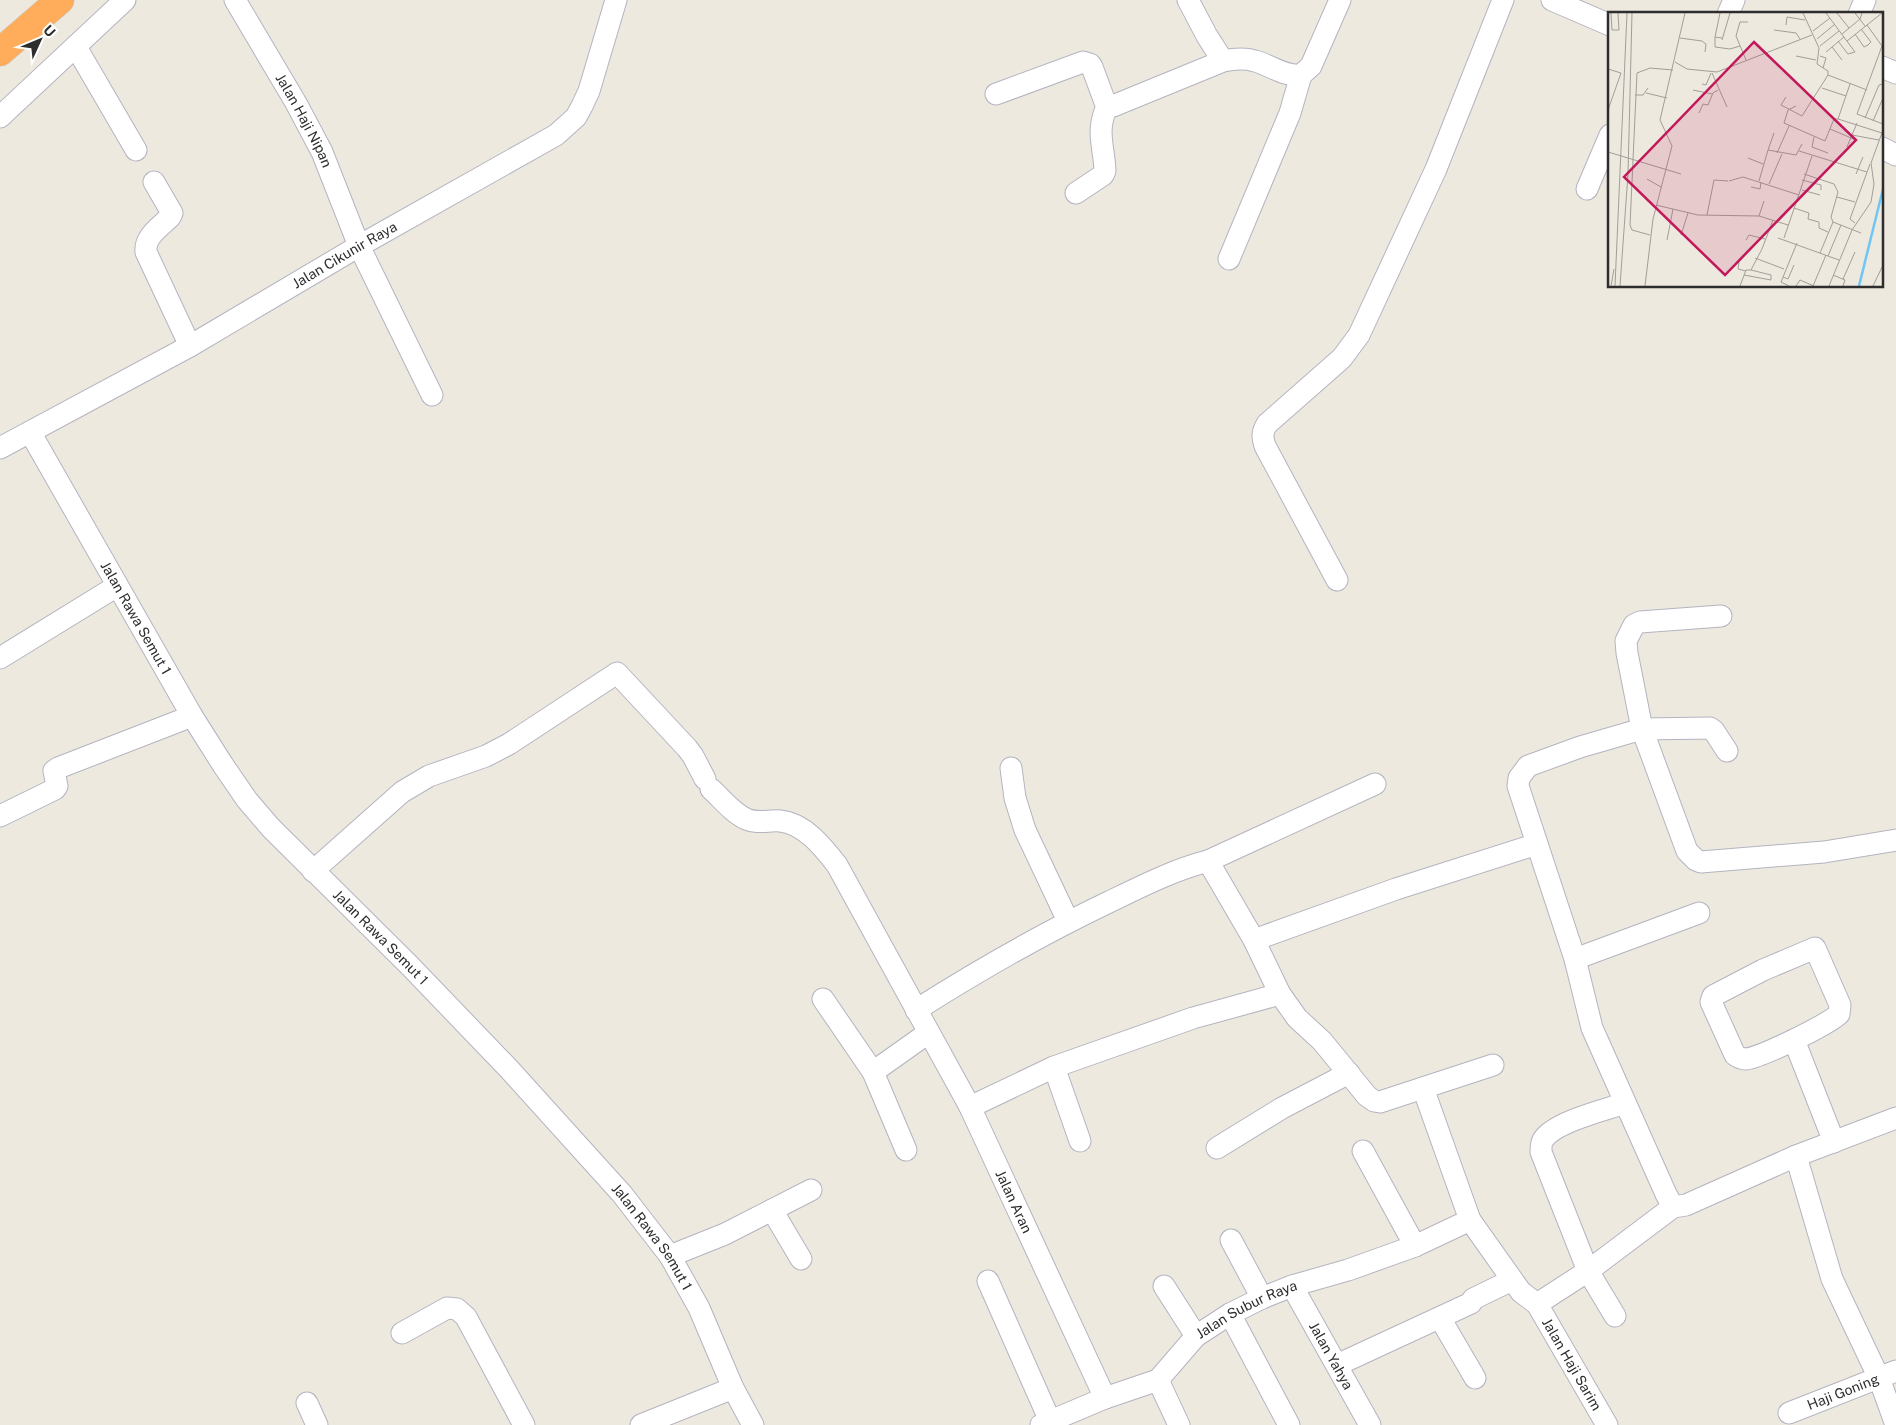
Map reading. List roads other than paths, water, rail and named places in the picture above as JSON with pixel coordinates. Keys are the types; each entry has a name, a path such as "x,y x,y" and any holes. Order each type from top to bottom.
{"highway":[{"path":"0,52 60,0"}],"street":[{"path":"0,116 125,0"},
{"name":"Jalan Haji Nipan","path":"235,0 296,103 322,152 359,246 432,395"},
{"name":"Jalan Cikunir Raya","path":"0,448 190,346 359,246 556,135 576,117 589,91 616,0"},
{"path":"1188,0 1223,61"},
{"path":"1229,259 1290,113 1301,75 1311,66 1340,0"},
{"path":"1337,580 1265,446 1262,435 1263,430 1267,424 1342,358 1359,335 1436,169 1503,0"},
{"path":"1552,0 1608,24"},
{"path":"1729,12 1734,0"},
{"path":"1860,12 1865,0"},
{"path":"76,47 136,150"},
{"path":"996,94 1083,62 1090,64 1092,67 1105,102 1110,106 1116,106 1223,61 1236,59 1254,60 1292,75 1301,75"},
{"path":"1884,69 1896,73"},
{"path":"1076,192 1103,175 1105,171 1100,130 1102,116 1108,104"},
{"path":"1587,189 1608,140"},
{"path":"1884,149 1896,155"},
{"path":"154,182 172,213 147,240 146,252 190,346"},
{"name":"Jalan Rawa Semut 1","path":"30,432 192,716 247,800 271,828 410,966 568,1132 622,1194 670,1256 699,1308 733,1388 753,1425"},
{"path":"0,658 118,586"},
{"path":"1721,616 1640,622 1634,625 1626,641 1642,729 1684,846 1698,862 1824,852 1896,840"},
{"name":"Jalan Aran","path":"313,871 402,792 429,776 486,756 509,744 617,673 687,748 708,784 734,810 746,819 754,822 779,821 793,824 817,842 829,855 844,877 970,1107 1105,1398"},
{"path":"0,816 55,790 57,786 54,771 58,768 192,716"},
{"path":"1673,1207 1592,1028 1575,958 1518,786 1519,778 1523,771 1536,762 1642,729 1710,728 1727,751"},
{"path":"1011,768 1015,798 1025,830 1068,921"},
{"path":"916,1010 1003,956 1068,921 1155,879 1184,867 1208,861 1375,784"},
{"path":"1254,940 1396,889 1537,844"},
{"path":"1208,861 1254,940 1280,994 1297,1018 1322,1041 1367,1096 1380,1102 1493,1065"},
{"path":"1575,958 1700,913"},
{"path":"1815,948 1840,1005 1840,1011 1837,1016 1794,1040 1746,1059 1737,1057 1711,1000 1717,992 1815,948"},
{"path":"970,1107 1054,1067 1193,1018 1280,994"},
{"path":"823,999 873,1072 906,1150"},
{"path":"873,1072 928,1033"},
{"path":"1794,1040 1834,1142"},
{"path":"1054,1067 1080,1141"},
{"path":"1217,1148 1282,1108 1349,1073"},
{"name":"Jalan Haji Sarim","path":"1423,1088 1470,1220 1521,1292 1537,1304 1607,1425"},
{"path":"1614,1316 1588,1271 1541,1152 1543,1141 1551,1132 1577,1118 1625,1104"},
{"path":"1537,1304 1588,1271 1673,1207 1686,1205 1796,1156 1896,1118"},
{"path":"1363,1151 1414,1246"},
{"path":"1796,1156 1832,1279 1888,1375 1896,1425"},
{"path":"670,1256 725,1234 811,1190"},
{"path":"772,1210 801,1259"},
{"name":"Jalan Subur Raya","path":"1158,1380 1196,1336 1230,1314 1292,1286 1348,1270 1414,1246 1470,1220"},
{"path":"1231,1240 1262,1298"},
{"path":"988,1280 1046,1423 1105,1398 1158,1380 1179,1425"},
{"path":"1337,1365 1471,1303 1473,1299 1512,1280"},
{"path":"1164,1286 1196,1336"},
{"name":"Jalan Yahya","path":"1292,1286 1370,1425"},
{"path":"402,1333 447,1308 458,1309 466,1317 524,1425"},
{"path":"1230,1314 1289,1425"},
{"path":"1440,1318 1475,1378"},
{"name":"Haji Goning","path":"1789,1413 1888,1375"},
{"path":"641,1425 733,1388"},
{"path":"308,1403 317,1425"}]}
